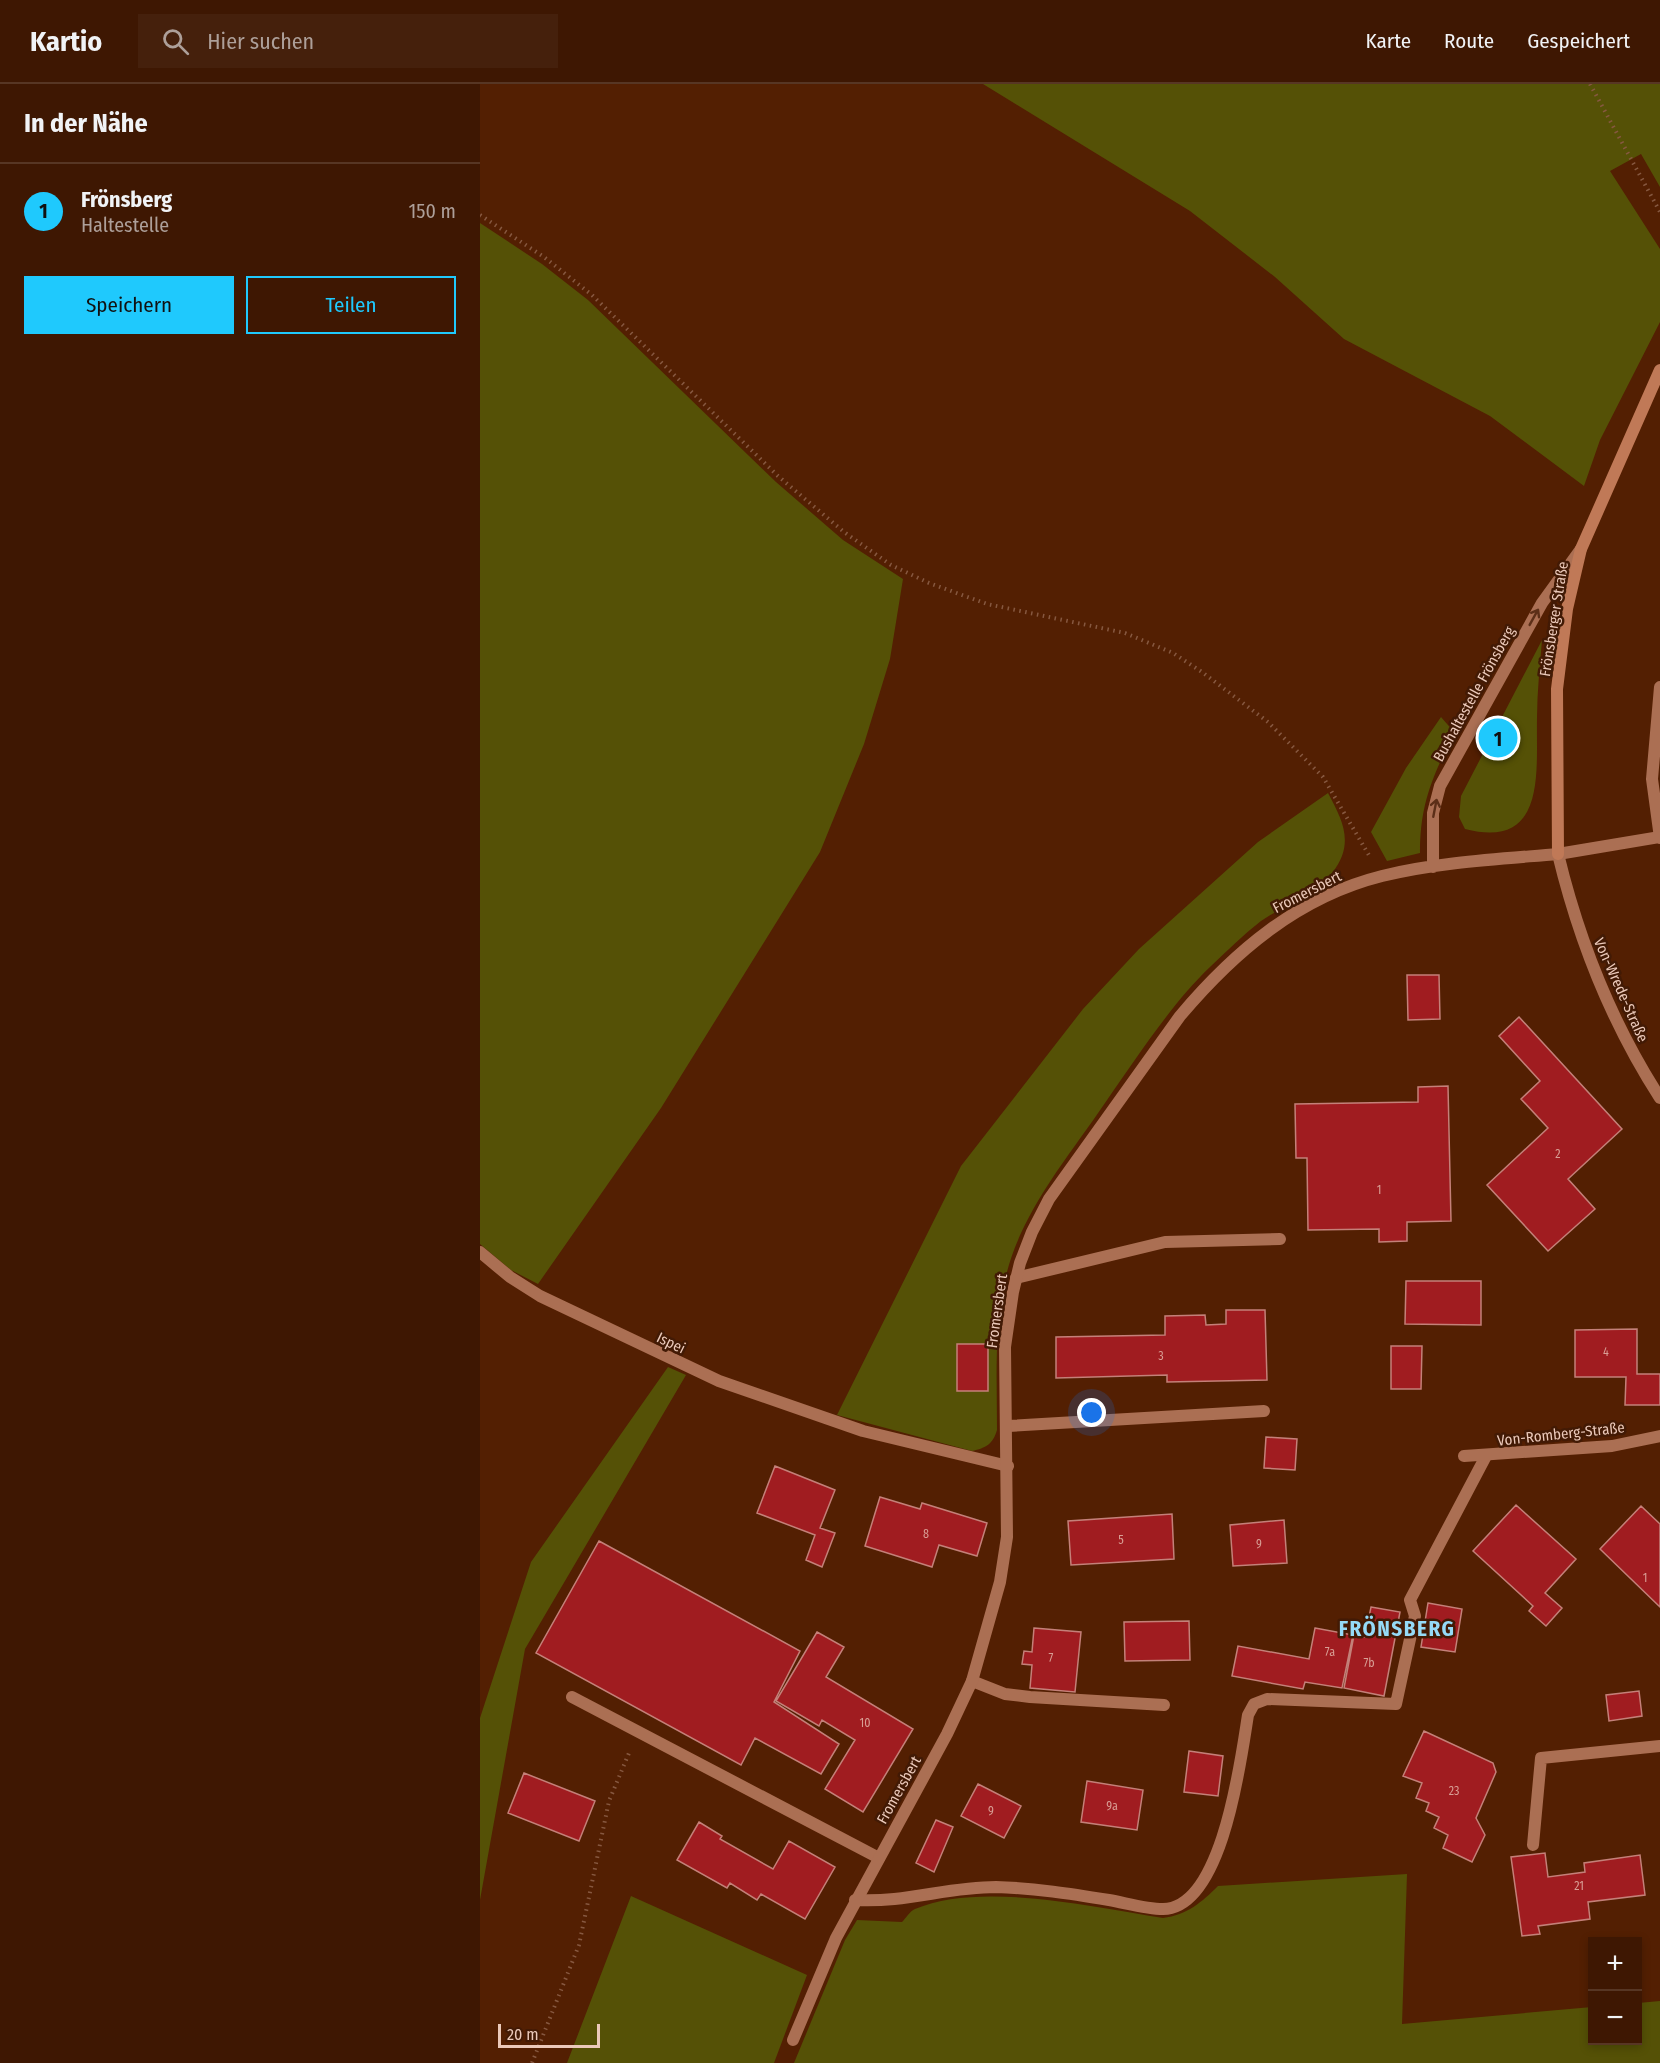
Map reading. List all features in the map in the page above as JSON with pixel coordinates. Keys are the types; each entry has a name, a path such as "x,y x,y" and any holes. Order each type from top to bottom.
{"street":[{"name":"Frönsberger Straße","path":"1558,854 1557,689 1567,609 1581,549 1660,369"},
{"name":"Bushaltestelle Frönsberg","path":"1433,867 1433,813 1440,786 1542,603 1581,549"},
{"path":"1660,687 1654,732 1652,779 1660,837"},
{"name":"Fromersbert","path":"793,2040 836,1938 947,1734 972,1681 1002,1571 1007,1537 1008,1426 1005,1347 1016,1278 1032,1232 1049,1199 1180,1016 1203,988 1233,958 1287,917 1341,890 1380,876 1433,867 1558,854 1660,837"},
{"name":"Von-Wrede-Straße","path":"1558,854 1569,898 1592,970 1636,1061 1660,1098"},
{"path":"1016,1278 1165,1242 1280,1239"},
{"name":"Ispei","path":"480,1252 510,1277 540,1296 719,1381 863,1431 1008,1466"},
{"path":"1008,1426 1264,1411"},
{"name":"Von-Romberg-Straße","path":"1464,1455 1486,1456 1612,1446 1660,1436"},
{"path":"855,1900 885,1902 950,1891 995,1887 1065,1893 1164,1909 1189,1898 1210,1867 1229,1820 1248,1714 1254,1704 1268,1699 1396,1704 1415,1616 1410,1600 1486,1456"},
{"path":"972,1681 1005,1694 1164,1705"},
{"path":"572,1697 879,1858"},
{"path":"1533,1845 1540,1758 1660,1746"}],"path":[{"path":"1590,84 1660,212"},
{"path":"480,215 544,257 591,295 778,476 844,532 891,565 929,583 987,604 1125,633 1173,653 1202,672 1268,722 1323,777 1380,876"},
{"path":"532,2063 579,1945 609,1801 639,1732"}],"shaded area":[{"path":"983,84 1660,84 1660,187 1641,154 1610,171 1660,249 1660,322 1600,440 1584,486 1490,416 1344,339 1275,277 1190,211"},
{"path":"480,223 542,264 588,300 776,482 843,540 903,579 890,659 864,744 820,852 661,1108 538,1284 511,1270 480,1244"},
{"path":"1542,640 1537,761 1531,802 1524,817 1511,828 1492,832 1465,829 1459,817 1461,796"},
{"path":"1441,717 1454,732 1425,804 1420,853 1387,861 1371,832 1406,768"},
{"path":"1328,793 1342,823 1345,842 1339,862 1332,873 1317,888 1261,921 1196,981 1141,1051 1033,1209 1012,1255 1001,1299 997,1355 997,1430 991,1442 985,1447 972,1451 837,1415 961,1166 1083,1009 1139,949 1258,842"},
{"path":"668,1367 686,1375 525,1649 480,1900 480,1718 531,1562"},
{"path":"1407,1874 1402,2024 1588,2007 1588,2045 1642,2045 1642,2003 1660,2001 1660,2063 794,2063 845,1940 857,1920 902,1922 913,1910 941,1901 971,1897 1038,1899 1163,1918 1194,1907 1218,1886"},
{"path":"631,1896 807,1975 774,2063 567,2063"}],"building":[{"path":"1407,975 1439,975 1440,1019 1408,1020"},
{"path":"1519,1017 1622,1129 1568,1179 1595,1209 1548,1251 1487,1185 1548,1128 1521,1099 1540,1081 1499,1036"},
{"path":"1448,1086 1451,1221 1407,1222 1407,1241 1379,1242 1379,1229 1308,1230 1307,1158 1296,1158 1295,1104 1418,1102 1418,1087"},
{"path":"1406,1281 1481,1281 1481,1325 1405,1324"},
{"path":"1226,1310 1265,1310 1267,1380 1167,1382 1167,1375 1056,1378 1056,1337 1165,1335 1165,1316 1205,1315 1206,1325 1226,1324"},
{"path":"1637,1329 1637,1374 1660,1374 1660,1405 1625,1405 1626,1377 1575,1377 1575,1330"},
{"path":"957,1344 988,1344 988,1391 957,1391"},
{"path":"1391,1346 1422,1346 1421,1389 1391,1389"},
{"path":"1266,1437 1297,1439 1295,1470 1264,1468"},
{"path":"775,1466 835,1490 820,1528 835,1533 822,1567 806,1560 815,1535 757,1513"},
{"path":"880,1497 920,1509 922,1503 987,1523 977,1556 939,1545 932,1567 865,1546"},
{"path":"1516,1505 1576,1559 1545,1593 1562,1608 1546,1626 1529,1611 1533,1606 1473,1551"},
{"path":"1641,1506 1660,1524 1660,1607 1600,1549"},
{"path":"1172,1514 1174,1559 1071,1565 1068,1521"},
{"path":"1284,1520 1287,1563 1233,1566 1230,1525"},
{"path":"599,1541 800,1651 774,1702 839,1744 821,1774 755,1738 741,1765 536,1653"},
{"path":"1428,1603 1462,1609 1455,1652 1421,1647"},
{"path":"1371,1607 1400,1612 1384,1696 1344,1688 1354,1635 1365,1637"},
{"path":"1189,1621 1190,1660 1125,1661 1124,1622"},
{"path":"1034,1628 1081,1632 1075,1692 1030,1688 1032,1665 1022,1664 1024,1651 1032,1652"},
{"path":"1315,1628 1353,1635 1342,1688 1305,1682 1303,1689 1232,1676 1238,1646 1309,1659"},
{"path":"817,1632 844,1647 826,1677 913,1729 863,1812 825,1789 855,1740 822,1720 819,1726 776,1701"},
{"path":"1639,1691 1642,1716 1609,1721 1606,1695"},
{"path":"1424,1731 1493,1763 1496,1772 1476,1818 1485,1835 1472,1862 1443,1848 1448,1835 1434,1828 1439,1817 1426,1811 1429,1803 1416,1798 1422,1783 1403,1776"},
{"path":"1189,1751 1223,1756 1218,1796 1184,1792"},
{"path":"524,1773 595,1801 579,1841 508,1813"},
{"path":"1087,1781 1143,1790 1137,1830 1081,1822"},
{"path":"978,1784 1021,1806 1004,1838 961,1816"},
{"path":"936,1820 953,1827 934,1872 916,1863"},
{"path":"699,1822 722,1836 720,1839 773,1869 789,1841 835,1867 805,1919 761,1894 757,1900 730,1883 727,1888 677,1860"},
{"path":"1545,1853 1548,1877 1585,1872 1584,1863 1640,1855 1645,1895 1588,1902 1590,1919 1538,1926 1540,1934 1522,1936 1511,1857"}],"place":[{"name":"Frönsberg","path":"1498,738"}],"district":[{"name":"FRÖNSBERG","path":"1397,1629"}]}
